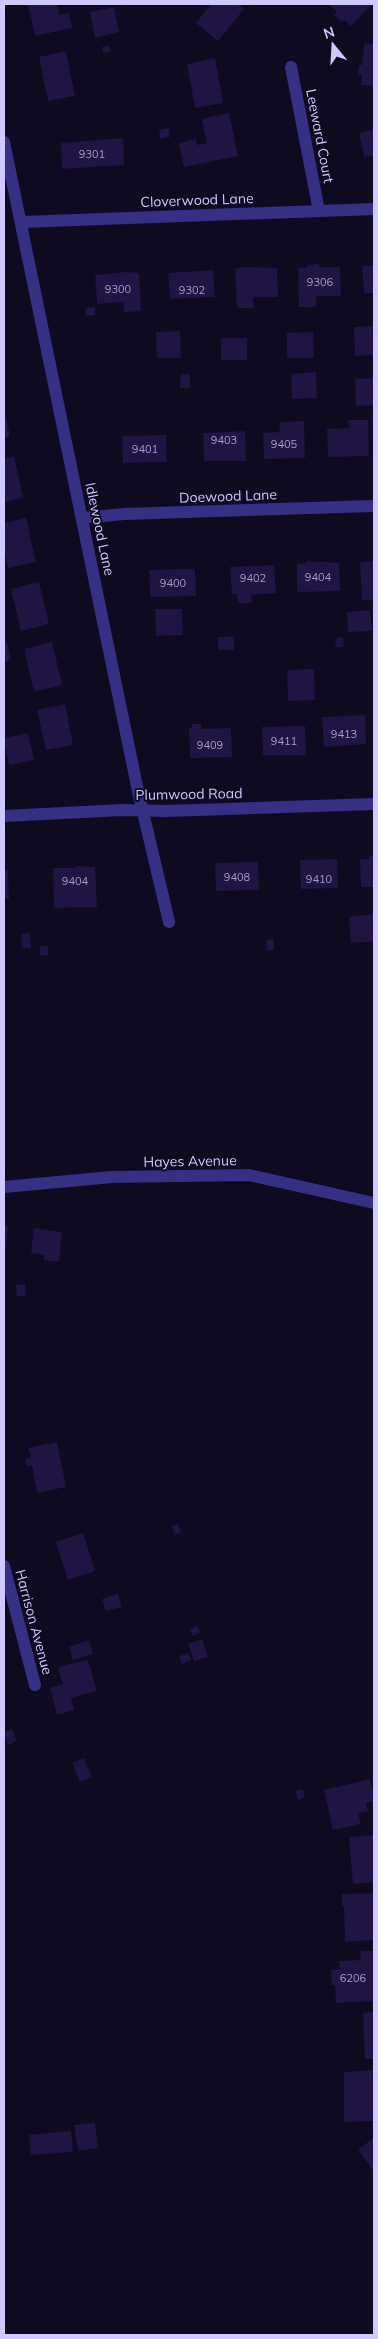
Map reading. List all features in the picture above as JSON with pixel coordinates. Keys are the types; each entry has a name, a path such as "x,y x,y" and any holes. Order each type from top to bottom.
{"street":[{"name":"Leeward Court","path":"291,67 319,211"},
{"name":"Idlewood Lane","path":"4,142 143,810 169,922"},
{"name":"Cloverwood Lane","path":"22,222 374,209"},
{"name":"Doewood Lane","path":"82,518 124,514 374,506"},
{"name":"Plumwood Road","path":"4,816 374,804"},
{"name":"Hayes Avenue","path":"4,1187 112,1177 249,1175 374,1203"},
{"name":"Harrison Avenue","path":"4,1566 35,1685"}],"building":[{"path":"28,4 57,4 59,15 69,13 72,28 35,36"},
{"path":"211,4 238,4 244,9 218,41 196,23"},
{"path":"328,4 372,4 351,26 344,20 342,22 334,15 337,12"},
{"path":"114,7 119,32 95,38 90,12"},
{"path":"364,43 374,44 374,86 361,85 362,75 358,75 359,65 362,65"},
{"path":"103,46 110,46 110,52 103,53"},
{"path":"66,51 75,96 48,101 39,57"},
{"path":"215,58 223,103 195,108 187,64"},
{"path":"229,113 238,156 184,167 179,143 196,139 197,145 207,143 202,119"},
{"path":"169,128 170,137 160,139 159,130"},
{"path":"374,129 374,155 364,157 359,133"},
{"path":"123,138 124,165 62,169 61,143"},
{"path":"319,264 319,267 340,267 341,296 316,296 316,307 299,307 298,268 307,268 307,265"},
{"path":"362,266 374,266 374,293 364,293"},
{"path":"244,267 277,268 278,297 253,297 254,308 237,308 235,269"},
{"path":"213,270 215,297 170,299 168,273"},
{"path":"126,272 139,273 141,311 124,312 124,302 97,304 95,275"},
{"path":"95,307 95,315 86,316 85,308"},
{"path":"374,326 374,355 355,356 354,327"},
{"path":"180,331 181,358 157,358 156,332"},
{"path":"313,332 314,358 287,358 287,333"},
{"path":"221,338 247,338 247,360 221,360"},
{"path":"316,372 317,398 292,399 291,374"},
{"path":"181,374 190,374 190,388 180,388"},
{"path":"374,378 374,405 356,406 355,379"},
{"path":"4,408 10,436 4,438"},
{"path":"348,420 368,420 369,456 328,457 327,429 349,428"},
{"path":"304,421 305,458 264,459 263,433 280,432 279,422"},
{"path":"245,431 246,461 204,461 203,433"},
{"path":"166,435 167,462 123,463 122,436"},
{"path":"14,456 23,498 4,502 4,459"},
{"path":"26,518 36,562 8,568 4,548 4,523"},
{"path":"306,561 339,563 340,591 297,592 297,564 306,563"},
{"path":"374,561 374,600 362,600 360,562"},
{"path":"274,565 276,593 251,595 252,603 238,603 237,594 232,594 230,567"},
{"path":"195,569 196,596 150,597 149,570"},
{"path":"39,582 49,624 21,631 11,589"},
{"path":"155,609 182,609 183,635 156,636"},
{"path":"370,610 372,631 348,632 347,612"},
{"path":"218,637 234,637 234,650 218,650"},
{"path":"343,637 344,647 336,647 335,638"},
{"path":"7,642 11,660 4,662 4,643"},
{"path":"52,642 62,685 34,692 24,649"},
{"path":"314,669 315,700 288,701 287,670"},
{"path":"65,704 73,745 46,750 37,710"},
{"path":"365,715 366,744 324,747 322,717"},
{"path":"192,724 201,724 201,729 231,728 232,757 190,758 189,728 192,728"},
{"path":"305,726 306,755 263,755 262,727"},
{"path":"28,733 34,760 9,765 4,738"},
{"path":"369,856 374,856 374,887 361,887 360,859 369,859"},
{"path":"337,859 338,888 301,889 300,860"},
{"path":"258,862 259,890 216,891 215,863"},
{"path":"75,866 95,867 97,907 54,908 53,868 75,868"},
{"path":"4,870 8,870 9,899 4,899"},
{"path":"374,914 374,941 351,943 349,917"},
{"path":"30,933 31,948 22,948 21,934"},
{"path":"274,939 274,950 267,950 267,940"},
{"path":"40,946 48,946 48,955 40,955"},
{"path":"4,1226 8,1226 6,1249 4,1249"},
{"path":"34,1228 62,1232 59,1262 44,1260 44,1255 31,1253"},
{"path":"25,1284 26,1296 17,1296 16,1285"},
{"path":"57,1442 66,1487 37,1493 32,1465 27,1466 25,1459 31,1457 28,1448"},
{"path":"178,1524 181,1532 175,1535 172,1526"},
{"path":"83,1533 95,1571 68,1580 56,1542"},
{"path":"118,1594 122,1607 106,1611 102,1599"},
{"path":"197,1626 200,1633 193,1636 190,1629"},
{"path":"202,1639 208,1657 194,1661 188,1644"},
{"path":"89,1640 93,1654 73,1660 69,1647"},
{"path":"189,1653 191,1660 182,1664 179,1656"},
{"path":"88,1660 97,1691 71,1698 74,1710 57,1715 50,1688 63,1684 58,1667"},
{"path":"12,1729 17,1741 8,1745 4,1732"},
{"path":"84,1758 92,1777 80,1782 72,1763"},
{"path":"370,1779 374,1801 366,1803 368,1811 358,1813 361,1824 333,1830 324,1790"},
{"path":"303,1789 305,1797 298,1800 295,1791"},
{"path":"374,1835 374,1882 353,1884 349,1837"},
{"path":"374,1893 374,1940 345,1942 342,1894"},
{"path":"360,1951 374,1951 374,2001 336,2003 335,1985 332,1985 331,1970 340,1970 339,1961 361,1960"},
{"path":"374,2012 374,2059 365,2059 363,2013"},
{"path":"374,2070 374,2121 344,2122 344,2072"},
{"path":"95,2123 98,2148 78,2151 74,2125"},
{"path":"71,2131 73,2152 31,2155 29,2135"},
{"path":"374,2138 374,2172 358,2149"}]}
